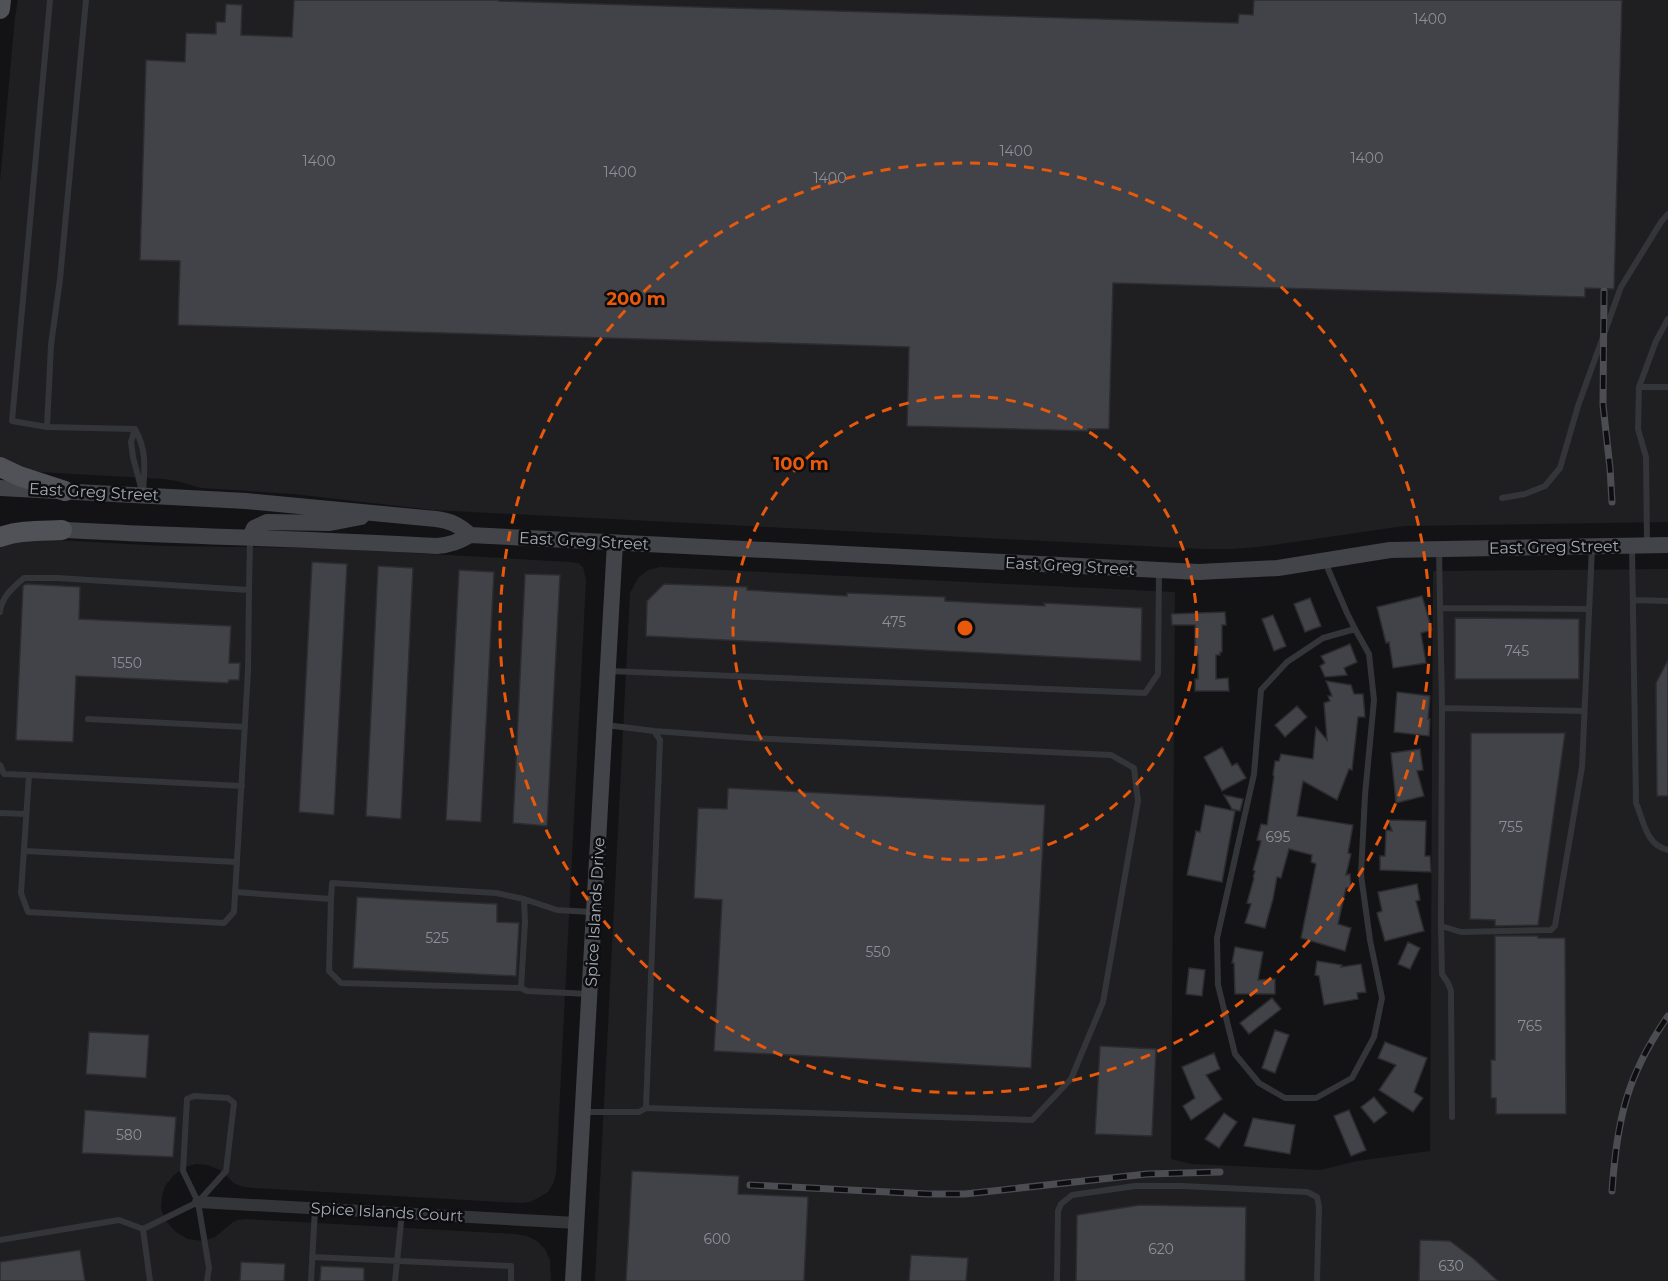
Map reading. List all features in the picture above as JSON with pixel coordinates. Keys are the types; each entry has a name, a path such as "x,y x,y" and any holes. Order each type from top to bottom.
{"main road":[{"path":"0,9 1,0"},
{"path":"0,467 19,476 65,491"},
{"name":"East Greg Street","path":"0,488 264,502 450,521 470,535"},
{"path":"250,537 254,528 267,522 330,523 378,514"},
{"name":"East Greg Street","path":"0,527 171,536 345,540 436,546 460,542 470,535 1199,572 1278,568 1373,552 1668,545"},
{"path":"0,537 25,532 62,530"},
{"name":"Spice Islands Drive","path":"573,1281 615,543"}],"street":[{"name":"Spice Islands Court","path":"198,1202 577,1223"}],"lane":[{"path":"50,0 12,422 47,427 135,429"},
{"path":"47,427 51,345 60,279 86,0"},
{"path":"1502,498 1525,494 1545,486 1560,468 1578,406 1621,287 1668,214"},
{"path":"1668,320 1656,341 1639,387 1638,429 1646,457 1640,546 1633,600 1636,802 1650,840 1656,847 1668,850"},
{"path":"1639,387 1668,387"},
{"path":"135,429 142,440 145,456 143,495"},
{"path":"135,429 131,442 143,495"},
{"path":"29,775 21,892 28,912 224,923 234,912 248,671 250,537"},
{"path":"1441,926 1461,932 1551,930 1555,926 1582,767 1592,546"},
{"path":"1439,549 1442,708 1442,974 1451,991 1452,1117"},
{"path":"1324,562 1369,654 1374,700 1365,795 1361,875 1370,939 1382,998 1374,1037 1352,1078 1316,1098 1285,1098 1259,1083 1235,1054 1218,985 1217,938 1254,774 1262,690 1287,662 1323,638 1355,629"},
{"path":"608,671 1145,693 1158,674 1159,570"},
{"path":"0,612 0,606 9,592 24,578 249,590"},
{"path":"1633,600 1668,601"},
{"path":"1440,608 1589,609"},
{"path":"1442,708 1584,711"},
{"path":"88,719 245,728"},
{"path":"583,1112 639,1112 646,1108 1032,1120 1071,1079 1103,1002 1138,801 1134,768 1111,755 750,738 605,725"},
{"path":"646,1108 660,740 654,731"},
{"path":"0,765 4,774 242,786"},
{"path":"0,813 26,814"},
{"path":"25,851 237,862"},
{"path":"590,994 527,991 521,988 341,983 329,971 332,883 496,893 525,899 557,910 595,912"},
{"path":"235,892 331,899"},
{"path":"521,988 525,899"},
{"path":"0,1240 119,1220 143,1229 198,1202 226,1171 234,1103 228,1098 194,1096 187,1100 183,1171 198,1202 208,1268 207,1281"},
{"path":"1057,1281 1058,1211 1061,1204 1072,1196 1135,1186 1307,1192 1317,1197 1319,1207 1317,1281"},
{"path":"311,1281 315,1208"},
{"path":"395,1281 402,1213"},
{"path":"143,1229 150,1281"},
{"path":"312,1257 511,1266 511,1281"}],"shaded area":[{"path":"18,0 1668,0 1668,522 1404,526 1259,547 1203,549 433,510 293,494 201,488 163,479 39,472 19,468 0,458 0,181"},
{"path":"40,539 164,546 323,548 570,562 578,563 583,567 586,580 556,1174 548,1192 530,1202 520,1203 254,1188 235,1184 220,1170 196,1164 185,1167 165,1186 161,1209 167,1222 176,1232 188,1239 203,1241 215,1237 233,1222 247,1219 527,1236 537,1241 545,1249 550,1260 551,1281 0,1281 0,547"},
{"path":"660,567 1175,592 1171,1159 1192,1164 1320,1170 1357,1161 1430,1151 1433,571 1668,569 1668,1281 595,1281 630,593 638,578 648,570"}],"building":[{"path":"294,0 499,0 1238,23 1239,14 1253,15 1254,0 1622,0 1614,289 1585,288 1585,297 1113,283 1109,429 1088,429 1088,431 907,426 909,347 178,325 180,261 140,260 146,60 185,62 186,33 216,34 216,22 225,22 226,4 242,5 241,35 292,37"},
{"path":"312,562 347,564 334,815 299,812"},
{"path":"378,566 413,568 401,819 366,816"},
{"path":"459,570 494,572 481,822 446,820"},
{"path":"525,574 560,575 547,826 513,823"},
{"path":"26,584 80,587 79,619 231,626 229,663 240,663 239,680 229,680 228,683 76,676 73,742 16,740 23,586"},
{"path":"664,584 747,587 747,590 847,596 847,593 945,597 945,601 1142,608 1141,661 646,636 647,601"},
{"path":"1422,596 1432,630 1421,633 1426,663 1393,668 1389,642 1386,643 1377,607"},
{"path":"1310,598 1321,626 1305,632 1294,604"},
{"path":"1225,612 1226,625 1222,625 1222,652 1216,655 1216,679 1228,678 1229,691 1195,691 1195,679 1198,679 1198,655 1195,655 1195,625 1172,625 1171,614"},
{"path":"1273,615 1286,646 1274,651 1262,619"},
{"path":"1455,618 1579,619 1579,679 1455,679"},
{"path":"1350,644 1357,662 1344,668 1347,675 1325,677 1320,666 1325,663 1321,656"},
{"path":"1668,660 1668,796 1657,796 1656,683"},
{"path":"1326,681 1351,685 1354,694 1363,694 1365,717 1358,717 1352,770 1349,769 1337,800 1303,781 1297,816 1353,825 1348,853 1351,854 1346,875 1350,874 1351,888 1346,888 1338,924 1351,928 1345,951 1301,938 1316,864 1311,862 1312,855 1289,849 1281,878 1277,877 1265,928 1245,923 1251,904 1247,903 1254,878 1255,871 1253,870 1261,841 1257,840 1261,824 1267,825 1275,761 1279,761 1281,754 1313,759 1316,727 1327,740 1324,703 1330,701 1328,696 1332,696"},
{"path":"1397,692 1430,696 1429,736 1394,732"},
{"path":"1297,706 1307,717 1285,737 1275,725"},
{"path":"1471,733 1565,733 1538,925 1495,926 1495,920 1470,919"},
{"path":"1222,747 1232,766 1237,763 1246,778 1222,791 1204,757"},
{"path":"1420,749 1423,770 1417,771 1424,796 1396,803 1391,753"},
{"path":"728,788 1045,805 1031,1068 714,1051 722,900 694,898 698,808 727,809"},
{"path":"1224,795 1243,799 1240,811 1232,809"},
{"path":"1205,805 1235,811 1222,882 1187,875 1196,831 1200,832"},
{"path":"1388,820 1426,821 1425,856 1430,856 1431,872 1380,870 1380,856 1385,856 1386,830 1392,831"},
{"path":"1417,884 1420,900 1416,901 1424,931 1385,941 1377,913 1382,911 1378,892"},
{"path":"357,897 497,904 497,922 519,923 516,976 353,968"},
{"path":"1495,936 1565,938 1566,1114 1496,1114 1496,1098 1491,1098 1491,1060 1495,1060"},
{"path":"1408,942 1420,948 1410,969 1398,964"},
{"path":"1235,947 1263,952 1258,980 1275,979 1275,994 1235,994 1234,963 1232,963"},
{"path":"1317,961 1342,965 1341,967 1361,964 1366,992 1357,993 1358,999 1324,1005 1319,976 1315,975"},
{"path":"1189,968 1205,970 1202,996 1186,994"},
{"path":"1272,998 1281,1009 1249,1034 1240,1023"},
{"path":"1275,1030 1289,1035 1275,1073 1262,1068"},
{"path":"89,1032 149,1035 146,1078 86,1074"},
{"path":"1385,1042 1427,1058 1414,1092 1423,1098 1413,1112 1379,1090 1396,1065 1378,1058"},
{"path":"1100,1046 1156,1049 1152,1136 1095,1134"},
{"path":"1214,1053 1220,1069 1206,1075 1222,1099 1191,1120 1183,1106 1195,1098 1182,1067"},
{"path":"1374,1097 1387,1113 1374,1123 1361,1107"},
{"path":"85,1110 176,1117 173,1157 82,1153"},
{"path":"1349,1110 1366,1150 1351,1156 1334,1116"},
{"path":"1224,1113 1237,1122 1219,1148 1205,1139"},
{"path":"1253,1118 1295,1125 1290,1154 1244,1146"},
{"path":"632,1171 739,1176 738,1194 808,1197 804,1281 626,1281"},
{"path":"1140,1205 1246,1207 1245,1281 1076,1281 1077,1215"},
{"path":"1420,1240 1450,1241 1498,1281 1419,1281"},
{"path":"80,1250 85,1281 0,1281 0,1262"},
{"path":"911,1255 968,1258 966,1281 909,1281"},
{"path":"241,1262 285,1264 284,1281 240,1281"},
{"path":"321,1266 364,1268 364,1281 320,1281"}],"railway":[{"path":"1604,291 1603,405 1612,502"},
{"path":"1612,1191 1617,1142 1627,1099 1643,1058 1668,1016"},
{"path":"750,1185 965,1194 1147,1174 1220,1172"}]}
